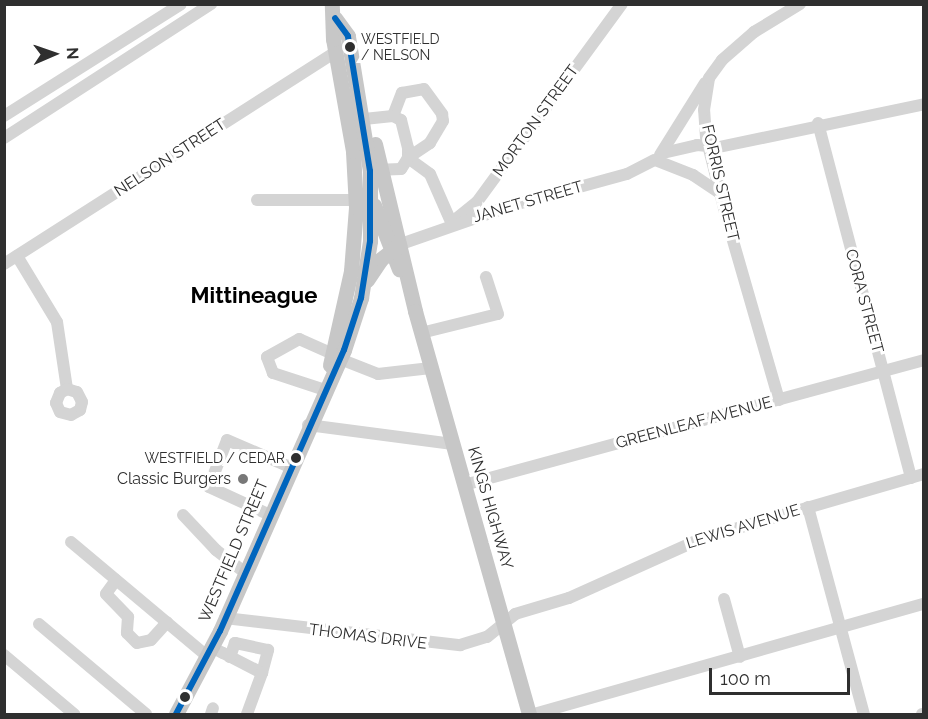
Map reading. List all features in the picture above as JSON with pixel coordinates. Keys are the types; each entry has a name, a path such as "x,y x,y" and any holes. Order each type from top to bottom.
{"main road":[{"name":"WESTFIELD STREET","path":"176,714 209,651 245,573 323,393 362,291 364,200 336,52 333,11"},
{"name":"WESTFIELD STREET","path":"333,11 348,36 364,119"},
{"name":"KINGS HIGHWAY","path":"364,119 391,166 397,247 529,714"},
{"name":"WESTFIELD STREET","path":"337,356 364,200 391,166"},
{"name":"KINGS HIGHWAY","path":"364,200 397,247"},
{"path":"362,291 375,266 397,247"}],"street":[{"path":"4,116 180,4"},
{"path":"186,4 192,17"},
{"path":"4,138 212,4"},
{"name":"MORTON STREET","path":"449,225 477,201 622,4"},
{"path":"720,193 659,157 709,78 742,40 800,4"},
{"name":"NELSON STREET","path":"4,264 336,52"},
{"path":"84,65 94,80"},
{"name":"FORRIS STREET","path":"709,78 704,110 709,148 779,400"},
{"path":"391,166 429,143 443,121 442,114 424,89 402,93 393,116"},
{"name":"JANET STREET","path":"397,247 449,225 627,174 659,157 697,145 709,148 818,123 924,104"},
{"path":"364,119 393,116 401,120 391,166"},
{"name":"CORA STREET","path":"818,123 883,371 917,476"},
{"path":"391,166 430,174 449,225"},
{"path":"257,200 364,200"},
{"path":"17,256 57,322 67,389"},
{"path":"422,333 498,314 486,277"},
{"path":"323,393 283,378 268,369 267,357 290,341 305,340 378,374 431,368"},
{"name":"GREENLEAF AVENUE","path":"464,485 924,360"},
{"path":"308,425 453,444"},
{"path":"270,515 209,487 227,440 290,467"},
{"name":"LEWIS AVENUE","path":"504,623 523,611 569,598 622,577 700,539 917,476"},
{"path":"808,507 864,714"},
{"path":"183,515 216,550 245,573"},
{"path":"71,542 166,622 209,651 230,657 262,672"},
{"path":"116,580 106,594 128,617"},
{"path":"724,599 740,657"},
{"path":"142,602 128,617 127,633 137,643 151,640 166,622"},
{"path":"534,714 924,604"},
{"name":"THOMAS DRIVE","path":"225,618 451,646 488,637 504,623"},
{"path":"39,624 146,714"},
{"path":"230,657 235,643 268,650 247,714"},
{"path":"4,655 74,714"}],"transit line":[{"path":"176,714 220,631 344,350 361,298 370,241 370,171 348,36 335,18"}],"place":[{"name":"WESTFIELD / NELSON","path":"350,47"},
{"name":"WESTFIELD / CEDAR","path":"296,458"},
{"name":"Classic Burgers","path":"243,479"}],"district":[{"name":"Mittineague","path":"254,296"}]}
